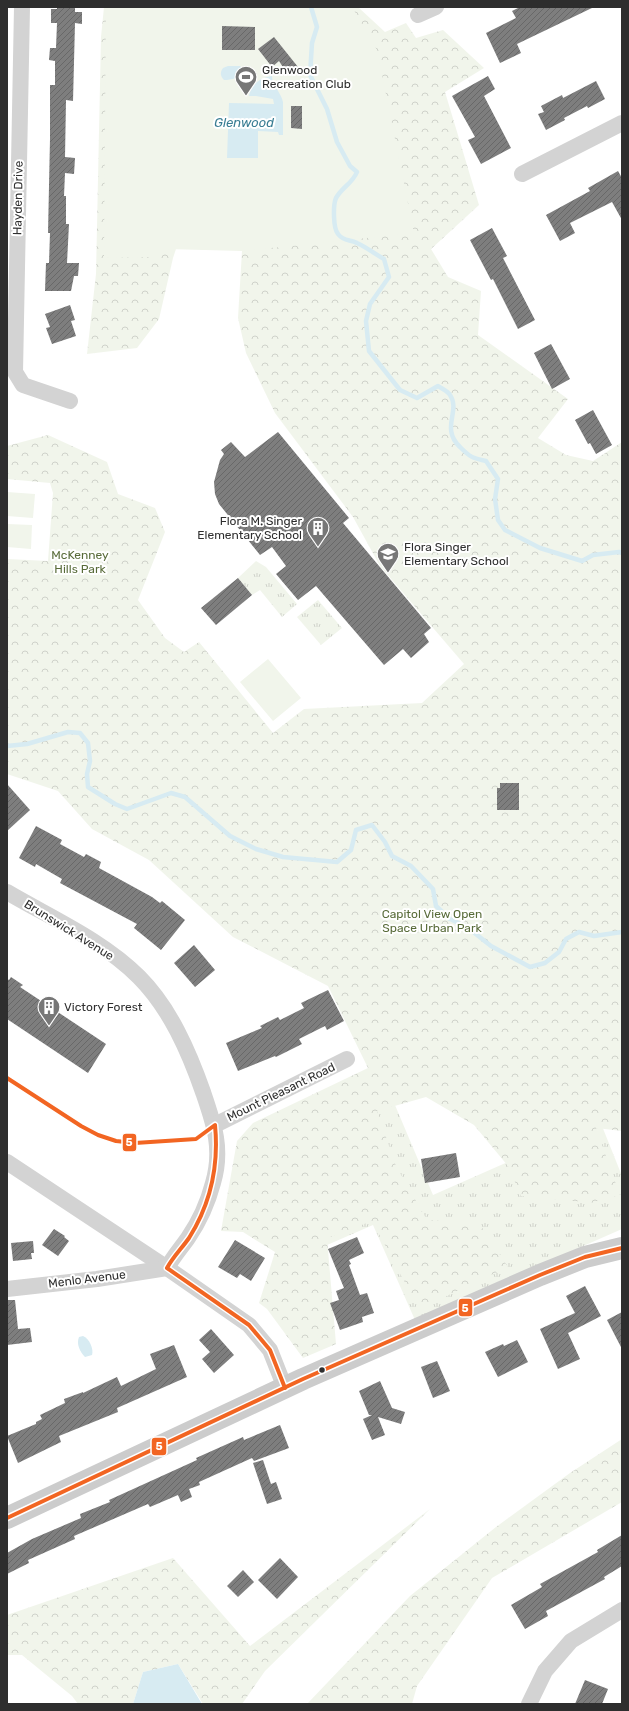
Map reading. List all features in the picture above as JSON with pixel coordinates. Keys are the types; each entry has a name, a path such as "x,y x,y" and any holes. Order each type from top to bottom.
{"main road":[{"path":"7,1518 285,1388 540,1275 585,1257 622,1248"}],"street":[{"name":"Hayden Drive","path":"22,7 13,184 15,372 24,385 70,401"},
{"path":"418,15 436,7"},
{"path":"522,174 622,123"},
{"name":"Brunswick Avenue","path":"7,892 106,951 139,976 172,1021 195,1068 215,1125 218,1144 217,1164 208,1201 189,1237 167,1268"},
{"name":"Mount Pleasant Road","path":"215,1125 347,1059"},
{"path":"7,1162 167,1268 249,1325 270,1350 285,1388"},
{"name":"Menlo Avenue","path":"7,1289 97,1279 167,1268"},
{"path":"529,1704 545,1671 571,1641 622,1610"}],"green space":[{"path":"104,7 189,7 185,222 173,258 159,319 137,348 87,354 96,274 101,37"},
{"name":"Glenwood Recreation Club","path":"106,7 352,7 377,50 414,233 242,251 166,249 150,257 104,258"},
{"path":"288,7 358,7 385,32 406,23 416,38 443,30 484,68 445,92 479,205 431,249 448,277 481,291 478,335 568,399 538,438 566,455 593,461 622,442 622,1131 596,1128 621,1198 602,1194 596,1203 521,1196 508,1166 474,1125 426,1097 377,1111 396,1166 427,1220 479,1223 508,1267 419,1309 372,1221 327,1238 336,1344 303,1358 267,1309 259,1303 275,1252 243,1232 221,1231 237,1141 253,1123 368,1068 328,986 233,937 149,860 92,829 58,791 7,774 7,559 48,561 53,493 50,483 7,479 7,446 48,435 107,462 118,494 155,508 165,532 138,600 165,638 184,652 199,642 273,733 304,709 422,703 464,664 380,566 353,517 275,413 246,353 238,318 242,251 197,245"},
{"path":"7,492 35,494 33,518 7,516"},
{"path":"7,524 32,525 31,549 7,547"},
{"path":"256,561 266,567 297,604 282,617 260,590 252,595 238,578"},
{"path":"318,600 342,628 321,645 297,617"},
{"path":"268,659 301,698 273,721 240,682"},
{"path":"384,1079 433,1195 600,1121 622,1176 622,1229 415,1320 373,1225 295,1259"},
{"path":"622,1439 622,1502 492,1578 417,1686 412,1704 307,1704 410,1596 496,1527 570,1473"},
{"path":"430,1509 265,1671 242,1704 203,1704 178,1664 143,1672 133,1704 78,1704 72,1696 22,1655 7,1655 7,1615 173,1558 250,1646"}],"water":[{"path":"228,66 240,66 244,70 236,78 224,80 221,76 221,71 223,68"},
{"name":"Glenwood","path":"272,76 273,83 283,102 283,135 279,135 278,132 258,131 258,158 227,158 229,103 274,104 273,99 249,96 252,88 257,82"},
{"path":"83,1336 89,1341 92,1347 92,1355 85,1357 78,1345 79,1337"},
{"path":"178,1664 202,1704 133,1704 143,1672"}],"building":[{"path":"57,7 75,7 75,12 82,12 82,24 75,23 73,101 66,100 65,157 75,158 74,174 65,173 64,196 66,196 66,224 69,224 67,263 79,263 78,276 74,276 71,291 45,291 46,263 49,263 50,233 48,233 50,85 55,85 55,61 49,60 50,48 56,48 57,23 51,23 51,9 57,9"},
{"path":"520,7 594,7 517,44 521,53 500,63 486,33 516,18 512,11"},
{"path":"222,26 255,27 255,50 222,50"},
{"path":"274,37 298,67 288,75 279,61 272,67 258,49"},
{"path":"488,76 495,89 484,96 511,148 481,164 468,140 475,137 452,96"},
{"path":"596,81 605,99 588,108 587,106 564,118 565,120 546,130 538,114 544,112 541,106 562,95 563,98"},
{"path":"291,106 302,106 302,129 291,128"},
{"path":"618,171 622,178 622,220 612,202 570,223 575,233 560,241 546,215 590,191 588,188"},
{"path":"492,228 507,256 503,258 535,320 518,329 493,279 491,280 470,240"},
{"path":"70,305 75,320 71,321 76,336 52,344 46,328 50,327 45,314"},
{"path":"551,344 570,379 552,389 534,353"},
{"path":"593,410 612,445 596,454 590,443 588,444 575,420"},
{"name":"Flora M. Singer Elementary School","path":"278,432 349,518 343,523 431,628 424,634 429,642 411,658 403,649 384,665 316,586 298,600 276,574 286,566 272,547 260,555 219,504 215,494 214,482 220,460 224,454 221,450 231,442 245,457"},
{"path":"238,578 252,595 216,625 201,608"},
{"path":"500,783 519,783 519,810 497,810 497,788 500,788"},
{"path":"7,784 30,810 7,831"},
{"path":"36,826 62,840 60,844 84,857 86,854 101,862 99,868 152,897 160,903 162,901 185,920 161,950 134,928 137,924 60,883 62,879 36,864 35,867 19,858"},
{"path":"194,945 215,970 195,987 174,963"},
{"name":"Victory Forest","path":"11,977 23,985 20,987 106,1044 88,1073 7,1019 7,979 9,980"},
{"path":"328,990 344,1021 327,1030 325,1026 299,1039 302,1044 276,1057 275,1056 238,1071 226,1043 262,1028 260,1026 278,1017 280,1020 304,1008 301,1003"},
{"path":"456,1153 460,1177 425,1183 421,1159"},
{"path":"54,1229 65,1236 64,1237 69,1241 58,1256 42,1245"},
{"path":"357,1237 364,1253 349,1260 351,1264 349,1265 360,1295 367,1293 374,1313 362,1317 363,1322 340,1330 330,1303 339,1300 336,1291 344,1288 328,1249"},
{"path":"235,1240 265,1258 251,1281 240,1274 237,1278 218,1267"},
{"path":"33,1241 34,1253 31,1253 32,1259 13,1261 11,1243"},
{"path":"585,1286 601,1316 568,1333 580,1359 558,1369 540,1329 575,1313 566,1296"},
{"path":"7,1300 15,1300 18,1329 30,1328 32,1342 7,1345"},
{"path":"622,1312 622,1349 607,1320"},
{"path":"211,1329 234,1355 214,1373 202,1359 210,1352 199,1340"},
{"path":"517,1340 528,1362 498,1377 485,1352"},
{"path":"174,1345 187,1377 117,1408 118,1412 59,1436 61,1442 18,1463 7,1436 36,1424 36,1422 42,1419 40,1415 65,1403 64,1399 83,1393 117,1377 121,1386 156,1369 150,1354"},
{"path":"437,1361 450,1391 433,1398 421,1367"},
{"path":"380,1381 392,1408 405,1412 401,1424 378,1417 385,1435 372,1440 363,1419 372,1415 369,1415 359,1391"},
{"path":"280,1425 289,1448 254,1461 252,1458 199,1482 200,1485 189,1489 192,1497 181,1502 178,1495 150,1507 148,1504 74,1536 75,1539 28,1560 29,1563 7,1574 7,1553 32,1539 81,1518 80,1514 110,1502 109,1500 197,1460 196,1458 243,1437 244,1440"},
{"path":"263,1460 271,1484 276,1482 282,1499 267,1504 253,1463"},
{"path":"622,1535 622,1566 604,1577 605,1579 546,1611 548,1616 525,1629 511,1605 542,1587 540,1584 598,1552 597,1550"},
{"path":"280,1558 298,1577 277,1599 258,1580"},
{"path":"243,1570 254,1582 238,1597 227,1586"},
{"path":"585,1680 608,1689 602,1704 575,1704"}],"waterway":[{"path":"311,7 317,27 312,43 310,75 327,109 337,142 350,166 357,172 353,179 336,198 334,206 336,231 340,237 354,242 384,259 389,277 370,304 366,321 369,351 400,390 417,398 438,386 449,394 453,401 451,426 454,440 469,455 486,461 498,479 495,499 498,520 505,530 540,548 582,561 593,555 619,552 622,553"},
{"path":"7,746 27,744 68,732 80,733 88,743 90,761 87,774 88,787 115,804 127,809 171,793 185,797 230,836 256,849 283,857 337,862 351,850 356,830 372,825 385,842 392,856 411,866 433,889 436,906 450,919 467,927 491,946 530,967 545,963 559,952 566,939 579,932 594,936 622,932"}],"transit line":[{"name":"5","path":"7,1078 81,1126 98,1135 116,1141 135,1143 196,1139 215,1125 216,1155 212,1184 208,1198 197,1225 167,1268 249,1325 270,1350 285,1388"},
{"name":"5","path":"7,1518 303,1379 540,1275 585,1257 622,1248"}],"place":[{"name":"Glenwood Recreation Club","path":"246,96"},
{"name":"Flora M. Singer Elementary School","path":"318,548"},
{"name":"Flora Singer Elementary School","path":"388,574"},
{"name":"Victory Forest","path":"49,1026"}],"park label":[{"name":"McKenney Hills Park","path":"80,562"},
{"name":"Capitol View Open Space Urban Park","path":"432,921"}]}
